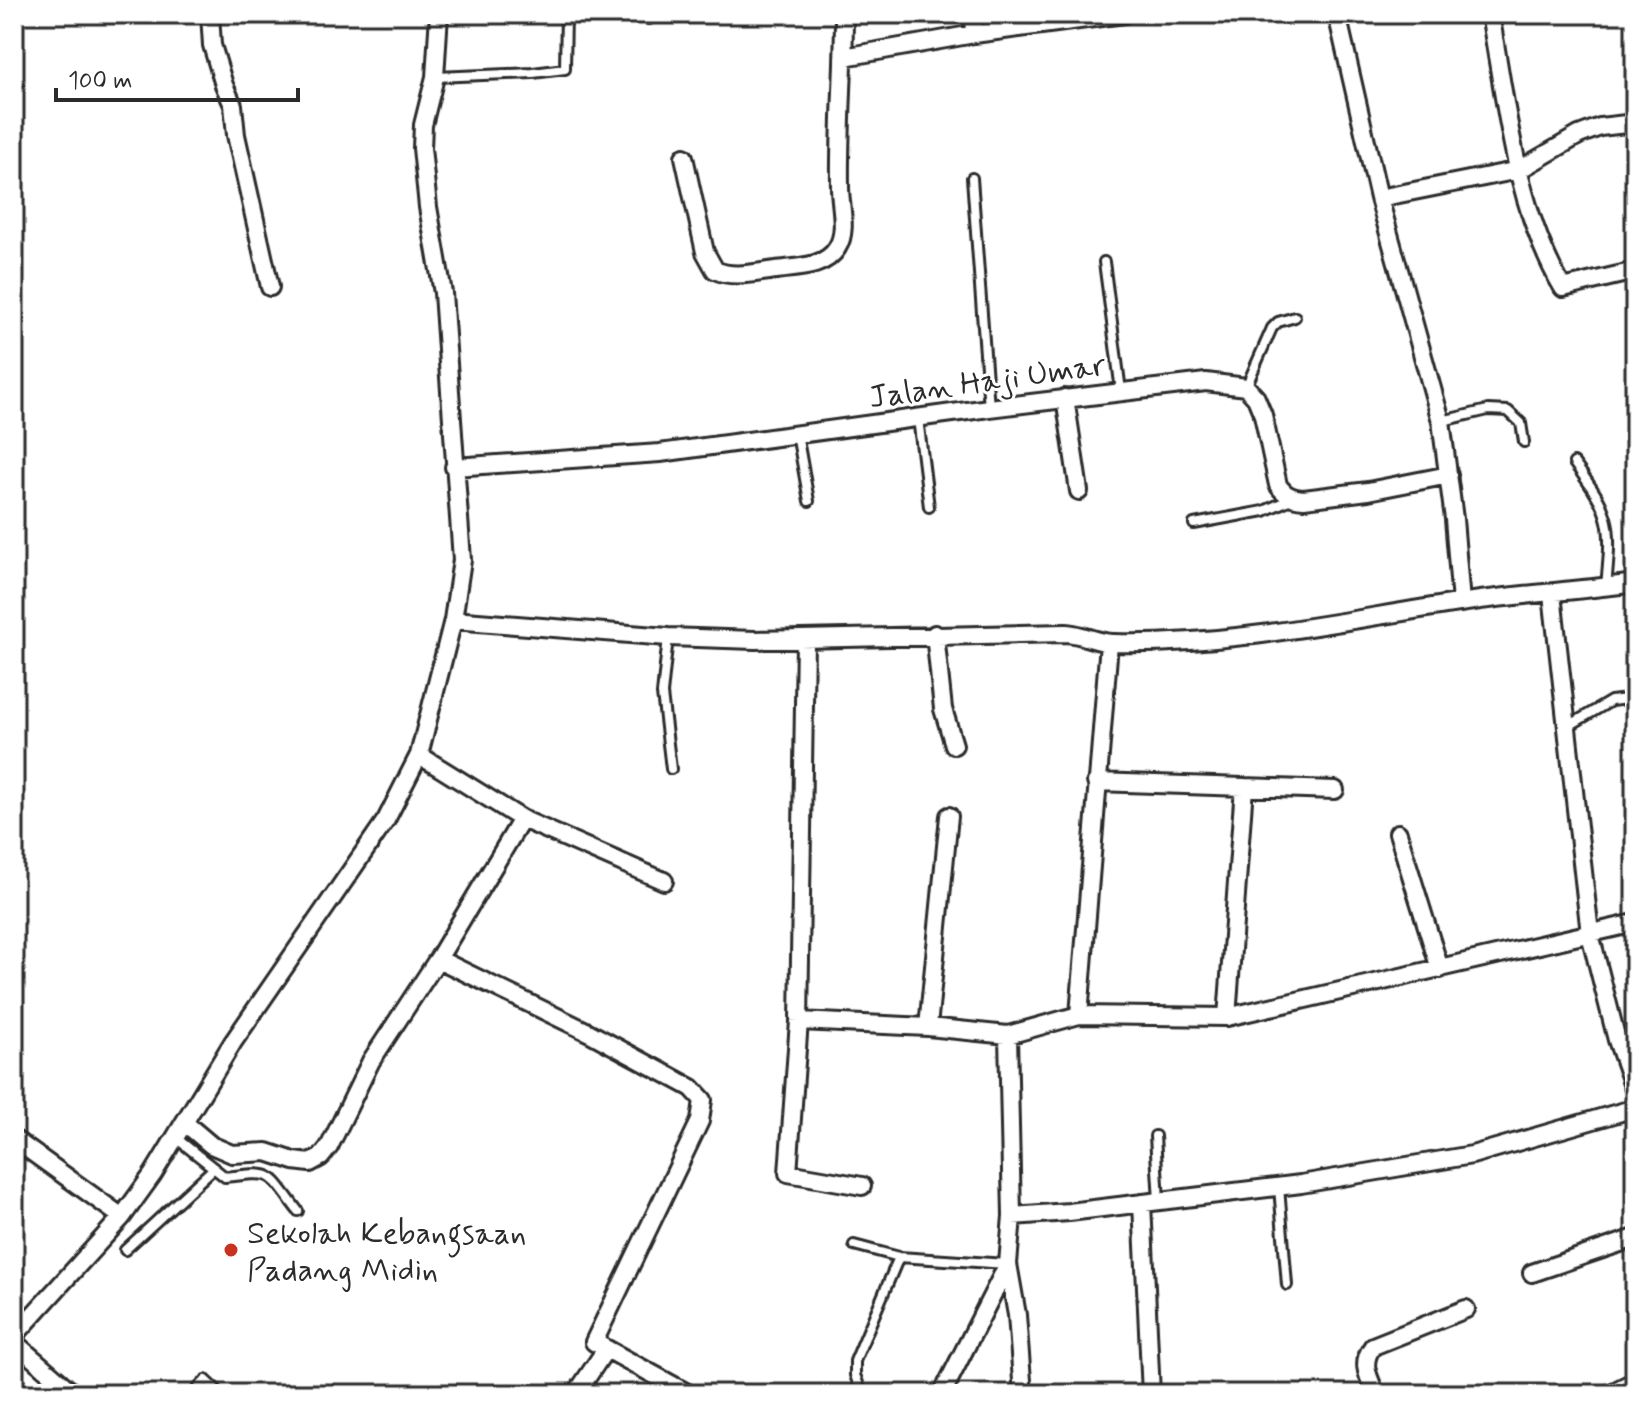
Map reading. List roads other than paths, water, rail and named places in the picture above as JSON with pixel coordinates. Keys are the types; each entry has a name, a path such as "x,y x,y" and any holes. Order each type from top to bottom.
{"street":[{"path":"210,14 212,45 233,105 236,135 270,287"},
{"path":"14,1336 122,1217 176,1138 233,1042 386,820 419,755 453,620 462,560 443,293 422,148 423,125 435,77 439,14"},
{"path":"684,157 705,252 715,270 733,275 812,265 825,260 836,250 842,238 840,188 844,14"},
{"path":"973,14 974,34"},
{"path":"844,57 974,34 1124,14"},
{"path":"1337,14 1379,198 1441,421 1461,603"},
{"path":"1490,14 1519,170 1541,244 1563,288 1635,271"},
{"path":"1379,198 1519,170 1579,135 1600,127 1635,123"},
{"name":"Jalan Haji Umar","path":"454,467 660,453 1206,382 1246,387"},
{"path":"1246,387 1256,398 1263,415 1278,485 1284,494 1293,498 1368,491 1449,475"},
{"path":"1065,398 1079,491"},
{"path":"453,620 668,637 805,641 935,634 1066,633 1082,634 1109,643 1183,643 1303,630 1461,603 1635,583"},
{"path":"1552,594 1590,934 1617,1040 1635,1091"},
{"path":"935,634 943,709 954,745"},
{"path":"805,641 799,1021 788,1173 862,1186"},
{"path":"1079,1015 1109,643"},
{"path":"419,755 522,819 664,881"},
{"path":"1096,782 1335,790"},
{"path":"1227,1017 1244,787"},
{"path":"928,1027 949,816"},
{"path":"185,1123 211,1145 232,1154 267,1152 310,1163 321,1157 329,1147 371,1061 438,959 522,819"},
{"path":"1398,833 1440,969"},
{"path":"799,1021 928,1027 1008,1035 1079,1015 1227,1017 1635,923"},
{"path":"438,959 590,1033 692,1088 703,1100 700,1121 594,1342 689,1394"},
{"path":"1008,1035 1012,1216 1008,1264 1017,1315 1023,1394"},
{"path":"1012,1216 1278,1186 1472,1155 1635,1108"},
{"path":"14,1139 122,1217"},
{"path":"1151,1202 1151,1394"},
{"path":"1532,1273 1635,1238"},
{"path":"942,1394 1008,1264"},
{"path":"1376,1394 1365,1369 1366,1355 1373,1346 1466,1309"},
{"path":"14,1342 74,1394"},
{"path":"576,1394 606,1349"},
{"path":"1609,1394 1635,1381"}],"lane":[{"path":"435,77 565,69 566,14"},
{"path":"972,178 989,408"},
{"path":"1104,262 1121,391"},
{"path":"1246,387 1272,328 1278,322 1295,317"},
{"path":"1441,421 1488,410 1508,411 1521,423 1524,442"},
{"path":"918,418 929,507"},
{"path":"797,434 809,501"},
{"path":"1574,463 1605,509 1609,530 1606,587"},
{"path":"1194,524 1264,511 1293,498"},
{"path":"668,637 662,694 671,769"},
{"path":"1567,727 1611,701 1635,698"},
{"path":"1151,1202 1155,1136"},
{"path":"176,1138 225,1177 267,1173 298,1211"},
{"path":"125,1250 214,1168"},
{"path":"1278,1186 1287,1285"},
{"path":"854,1245 899,1257 1008,1264"},
{"path":"862,1394 855,1375 855,1361 899,1257"},
{"path":"193,1394 206,1380 221,1394"}],"place":[{"name":"Sekolah Kebangsaan Padang Midin","path":"231,1250"}]}
